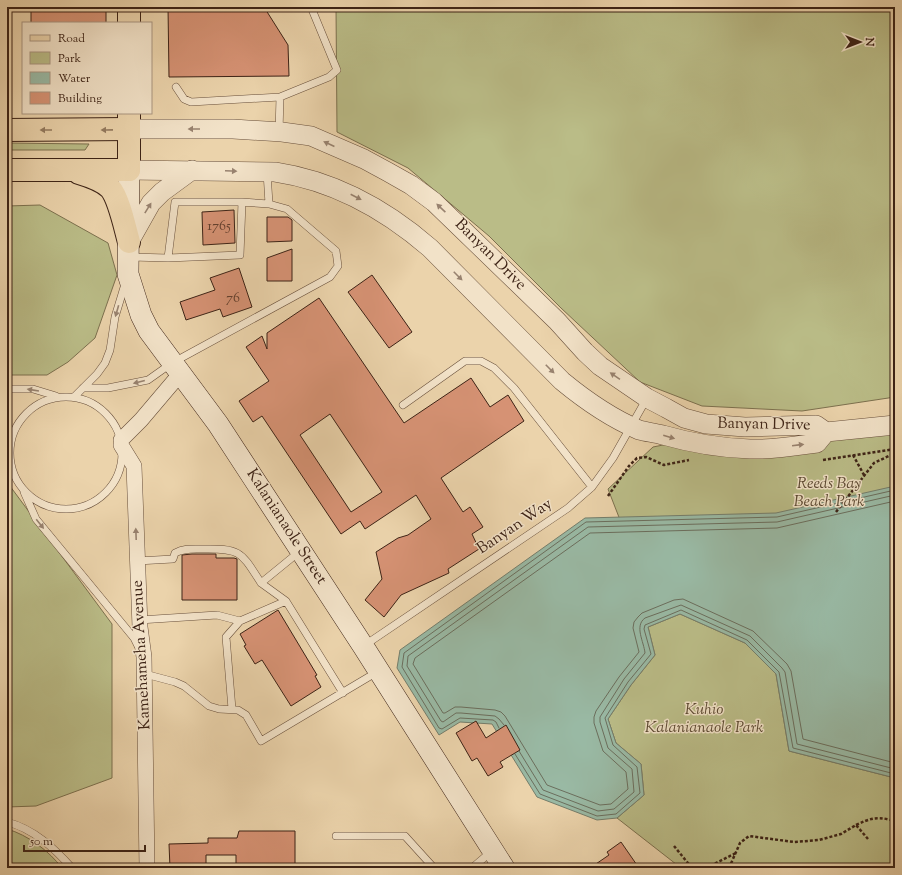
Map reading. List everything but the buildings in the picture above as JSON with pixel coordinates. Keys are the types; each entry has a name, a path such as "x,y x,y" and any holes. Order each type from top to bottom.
{"main road":[{"path":"129,7 129,22"},
{"path":"7,130 129,121 128,170 7,170"},
{"path":"70,170 92,178 111,189 116,200 128,258"},
{"name":"Kalanianaole Street","path":"128,170 128,258 141,315 176,368 218,424 363,646 498,860"}],"street":[{"name":"Banyan Drive","path":"129,121 279,132 311,136 364,159 411,185 434,202 600,366 647,398 684,418 706,424 745,427 816,424 826,432 895,425"},
{"name":"Banyan Drive","path":"128,170 267,172 298,176 346,192 368,203 395,220 430,248 562,381 580,396 599,408 640,430 707,445 751,449 817,443 826,432"},
{"path":"128,258 151,203 162,192 192,170"},
{"path":"121,443 141,420 176,368"},
{"name":"Kamehameha Avenue","path":"121,443 134,466 139,620 145,674 147,868"}],"lane":[{"path":"176,87 184,99 191,102 280,96 329,77 337,70 311,7"},
{"path":"279,132 280,96"},
{"path":"267,172 269,204"},
{"path":"83,388 108,388 148,380 176,368 330,277 338,266 336,251 287,209 269,204 242,202 175,202 168,258"},
{"path":"74,397 97,374 105,363 110,350 115,317 128,258 240,255 242,202"},
{"path":"403,405 465,361 481,361 494,368 514,388 592,487"},
{"path":"7,389 33,389 58,397"},
{"path":"23,490 36,500 52,507 68,509 85,506 100,498 112,485 119,470 122,455 121,443 115,426 106,414 95,404 81,398 58,397 51,398 38,404 26,413 17,425 11,441 10,459 14,471 36,520 134,638 144,657"},
{"name":"Banyan Way","path":"363,646 568,508 592,487 613,458 647,398"},
{"path":"7,466 14,471"},
{"path":"137,561 173,559 175,553 182,549 234,550 245,558 261,583 286,602 343,693"},
{"path":"261,583 301,551"},
{"path":"232,709 226,637 240,620 286,602"},
{"path":"139,620 217,616 240,620"},
{"path":"145,674 184,686 210,706 219,709 238,710 246,716 261,741 379,671"},
{"path":"7,822 33,832 53,847 72,868"},
{"path":"336,836 405,836 434,868"},
{"path":"472,868 498,860"}],"path":[{"path":"836,512 874,463 895,453"},
{"path":"853,455 864,475"},
{"path":"729,868 740,843 749,836 794,842 813,840 841,834 867,820 880,817 891,820 895,827"},
{"path":"856,825 868,839"},
{"path":"674,846 692,868"},
{"path":"706,868 736,853"}],"green space":[{"path":"336,7 895,7 895,397 802,411 702,406 640,382 561,308 489,236 408,168 337,132"},
{"path":"7,143 89,144 85,150 7,150"},
{"path":"40,205 108,243 117,275 95,338 68,362 47,375 7,375 7,206"},
{"name":"Reeds Bay Beach Park","path":"895,429 895,486 867,539 622,525 608,489 653,447 683,441 707,445"},
{"path":"7,482 112,624 112,778 36,806 7,807"},
{"name":"Kuhio Kalanianaole Park","path":"680,614 745,643 776,674 789,751 895,778 895,868 681,868 617,818 644,795 641,764 616,743 608,719 631,685 655,655 648,627"},
{"path":"7,829 23,835 38,844 62,868 7,868"}],"water":[{"path":"895,486 895,778 789,751 776,674 745,643 680,614 648,627 655,655 631,685 608,719 616,743 641,764 644,795 617,818 597,820 537,797 492,724 460,722 439,735 397,668 400,650 585,518 776,513"}]}
